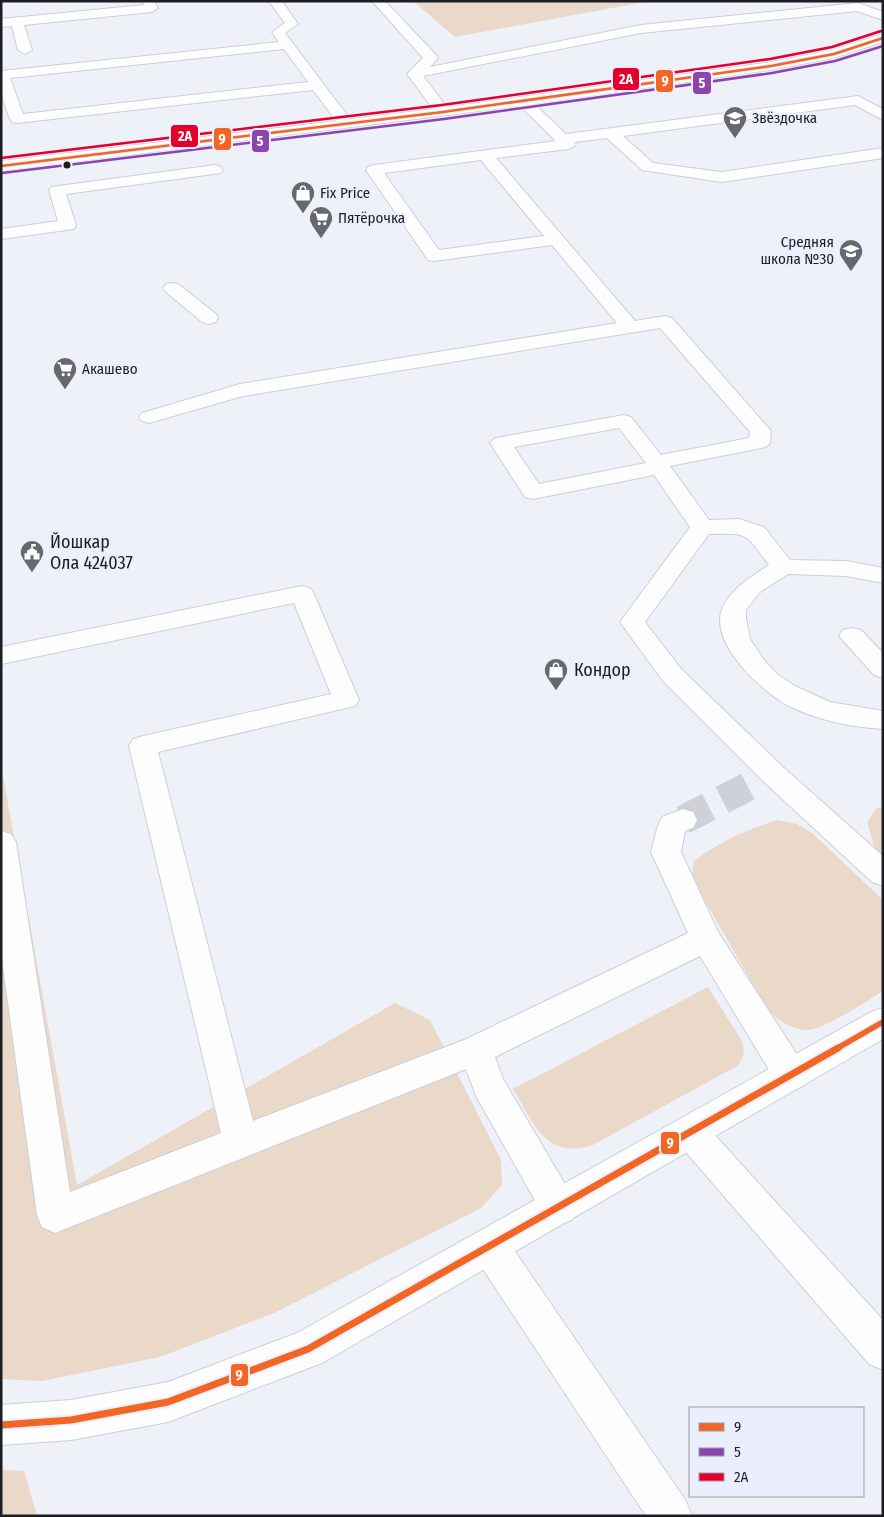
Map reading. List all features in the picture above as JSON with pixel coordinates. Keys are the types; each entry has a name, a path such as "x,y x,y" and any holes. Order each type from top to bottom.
{"street":[{"path":"1,22 152,8 148,1"},
{"path":"275,1 292,24 278,32 346,124"},
{"path":"378,1 431,58 414,74"},
{"path":"779,1 807,13"},
{"path":"414,74 641,29 858,8 883,16"},
{"path":"17,21 25,50"},
{"path":"1,166 523,101 801,61 879,42"},
{"path":"287,45 2,75 17,119 316,85"},
{"path":"414,74 443,112"},
{"path":"563,140 858,100 883,116"},
{"path":"523,101 568,144 374,170 434,256 556,239"},
{"path":"611,133 648,167 722,177 883,153"},
{"path":"486,155 630,328"},
{"path":"1,234 68,225 57,190 216,170"},
{"path":"172,288 209,318"},
{"path":"150,417 240,390 665,322 761,431 759,443 658,464 533,492 501,443 624,421 658,464 702,527"},
{"path":"702,527 739,526 756,532 783,567"},
{"path":"702,527 632,622 672,675 763,779 883,874"},
{"path":"883,576 863,570 783,567 751,587 734,608 735,635 752,664 779,689 814,708 856,718 883,720"},
{"path":"1,656 302,594 346,700 143,746 241,1142"},
{"path":"146,608 209,595"},
{"path":"852,636 883,669"},
{"path":"683,820 672,824 666,852 706,939 791,1075"},
{"path":"1,842 55,1215 476,1050 706,939"},
{"path":"1,1425 71,1420 168,1402 308,1349 559,1208 883,1022"},
{"path":"476,1050 488,1085 559,1208"},
{"path":"690,1132 883,1350"},
{"path":"490,1247 670,1516"}],"shaded area":[{"path":"413,1 650,1 455,37"},
{"path":"1,765 77,1185 395,1003 430,1020 501,1160 502,1185 481,1208 274,1313 160,1357 42,1381 1,1379"},
{"path":"883,806 883,857 874,846 867,822 876,809"},
{"path":"778,820 797,824 812,833 883,900 883,991 856,1008 814,1029 801,1030 781,1021 769,1012 702,896 692,873 694,861 713,848 745,832"},
{"path":"708,987 742,1041 744,1054 739,1065 591,1146 562,1147 542,1135 513,1089"},
{"path":"1,1470 24,1471 37,1516 1,1516"}],"tunnel":[{"path":"683,820 753,784"}],"transit line":[{"name":"2А","path":"1,158 442,105 770,59 832,47 881,31"},
{"name":"9","path":"1,166 443,112 771,66 834,54 883,38"},
{"name":"5","path":"2,173 444,119 772,73 835,61 883,46"},
{"name":"9","path":"1,1425 71,1420 168,1402 308,1349 883,1022"}],"place":[{"name":"Звёздочка","path":"735,139"},
{"name":"Fix Price","path":"303,214"},
{"name":"Пятёрочка","path":"321,239"},
{"name":"Средняя школа №30","path":"851,272"},
{"name":"Акашево","path":"65,390"},
{"name":"Йошкар Ола 424037","path":"32,573"},
{"name":"Кондор","path":"556,691"}]}
